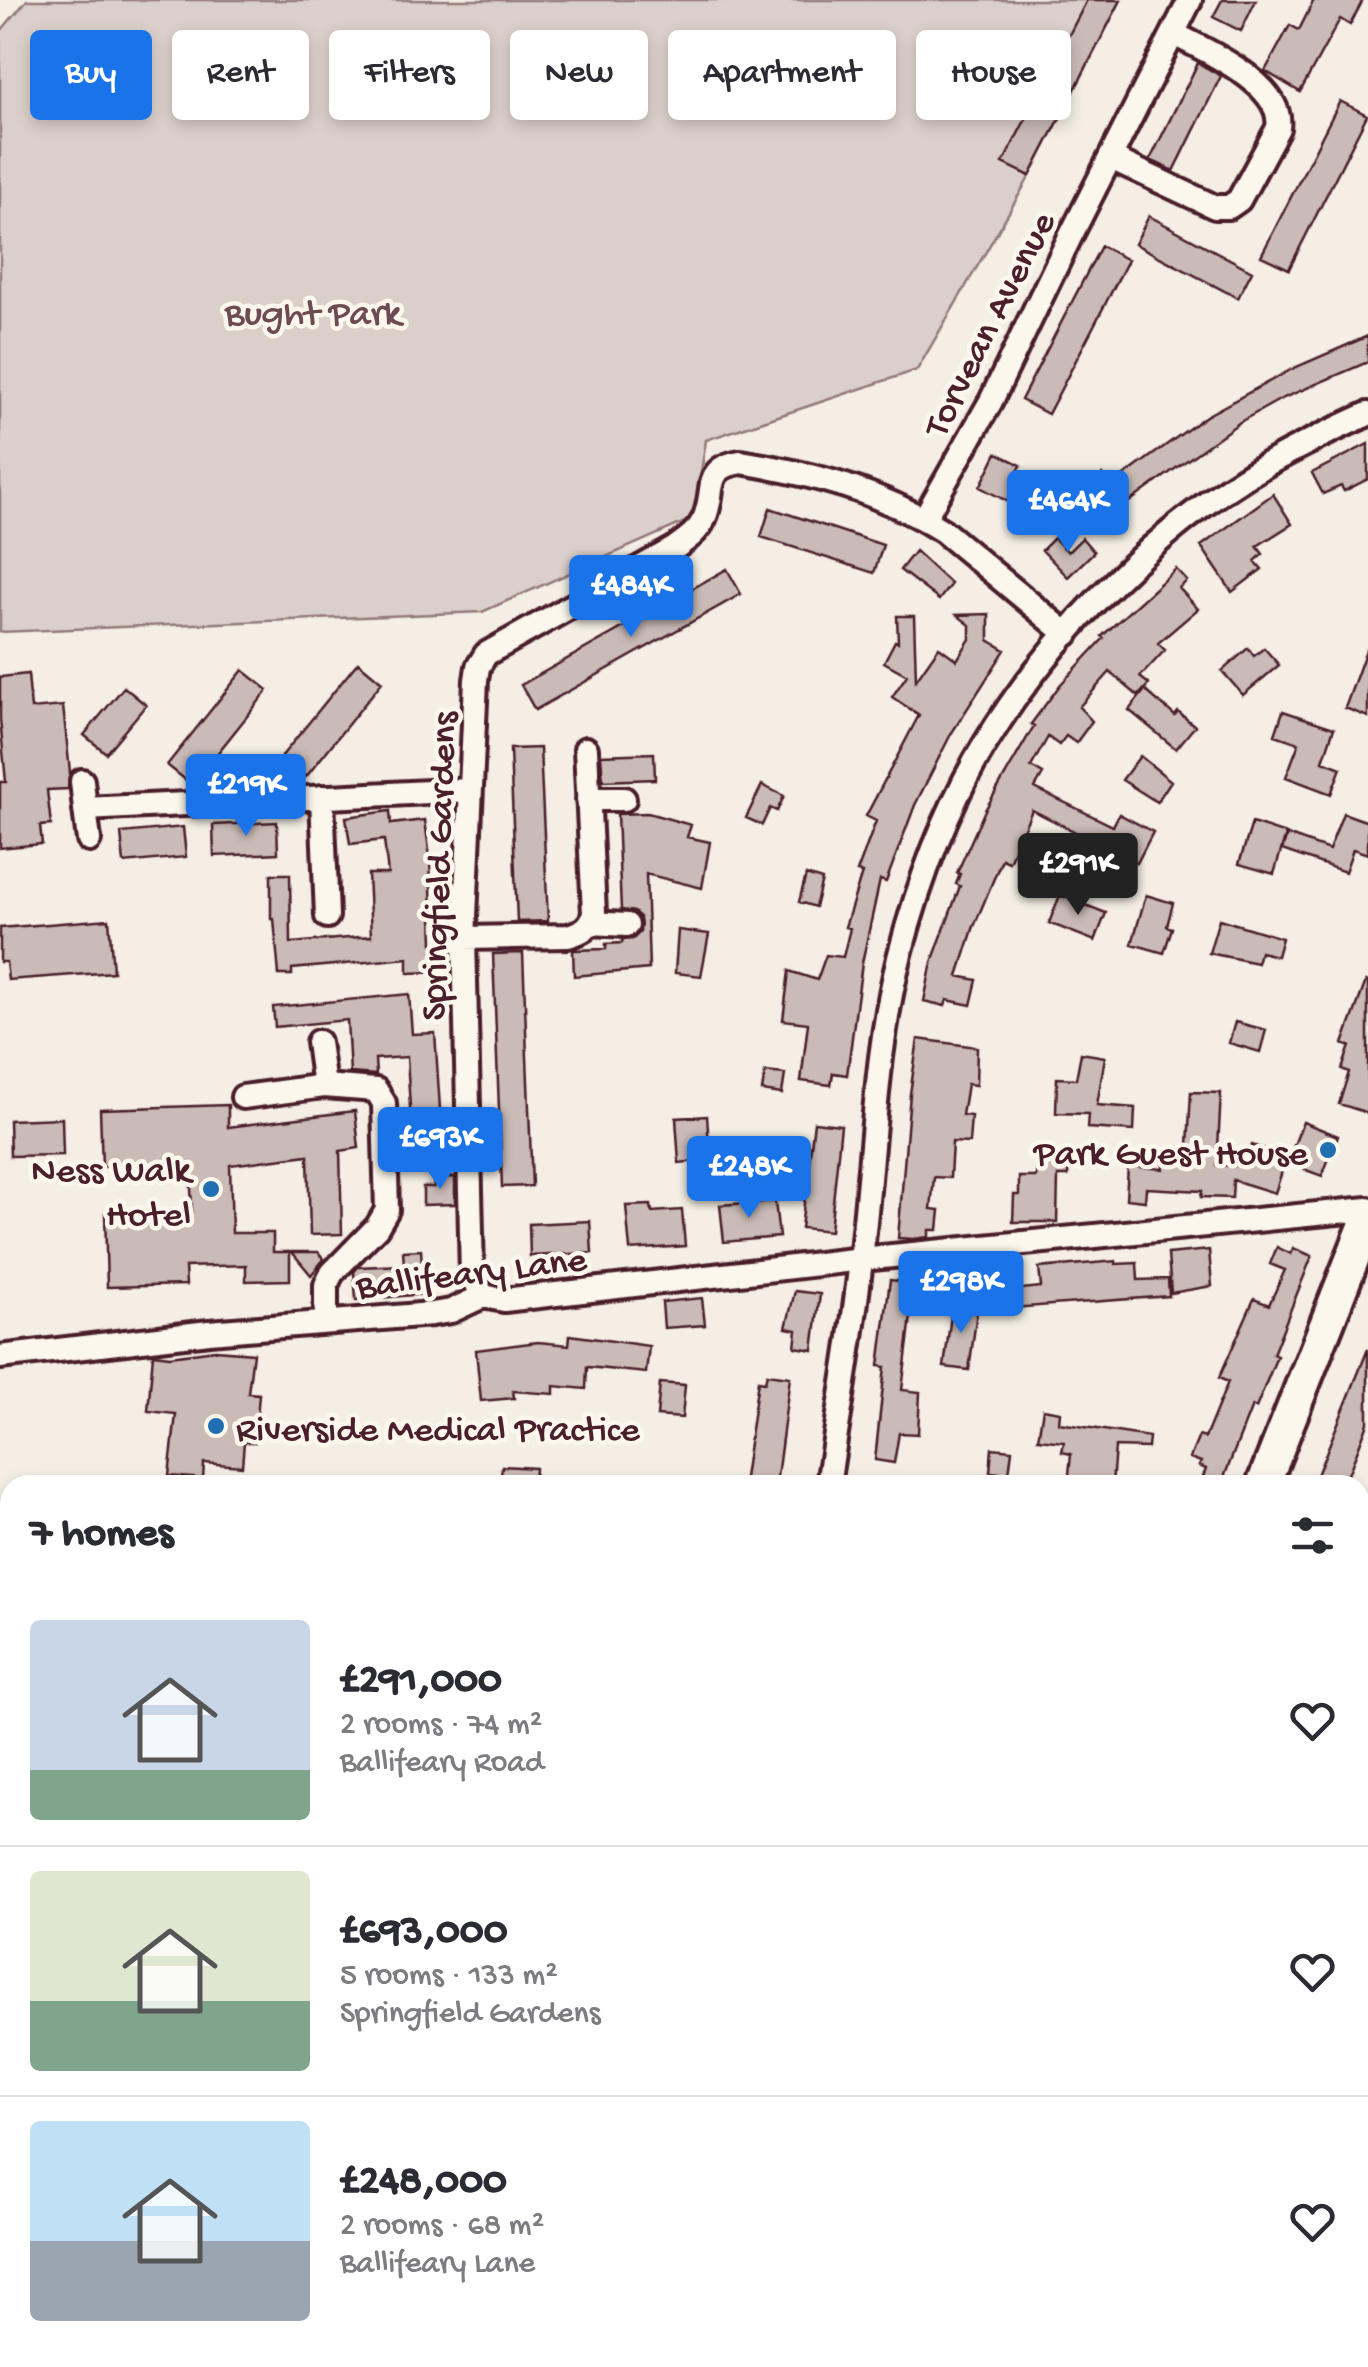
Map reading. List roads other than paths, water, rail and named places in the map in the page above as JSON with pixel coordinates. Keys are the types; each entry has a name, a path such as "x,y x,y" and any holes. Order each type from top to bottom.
{"highway":[{"path":"1267,1475 1368,1219"}],"street":[{"name":"Torvean Avenue","path":"924,519 990,401 1190,0"},
{"path":"1111,158 1215,207 1229,208 1239,200 1278,128 1280,116 1242,71 1174,34"},
{"path":"829,1475 862,1258 886,1024 914,904 957,794 986,742 1067,634 1134,566 1244,478 1306,442 1368,414"},
{"name":"Springfield Gardens","path":"483,1296 472,1275 464,938 478,666 486,654 675,548 702,524 717,471 726,464 741,462 845,484 924,519"},
{"path":"924,519 1067,634"},
{"path":"464,938 568,936 591,924 594,913 586,749"},
{"path":"82,780 89,840"},
{"path":"85,810 470,790"},
{"path":"322,797 327,916"},
{"path":"588,799 624,799"},
{"path":"591,924 628,925"},
{"path":"318,1042 324,1086"},
{"path":"243,1096 324,1086 376,1090 384,1103 387,1210 378,1227 332,1273 326,1285 326,1322"},
{"name":"Ballifeary Lane","path":"0,1357 209,1332 432,1314 451,1311 483,1296 504,1300 862,1258 1368,1209"}],"place":[{"name":"Park Guest House","path":"1328,1150"},
{"name":"Ness Walk Hotel","path":"211,1189"},
{"name":"Riverside Medical Practice","path":"216,1426"}],"park label":[{"name":"Bught Park","path":"313,310"}]}
